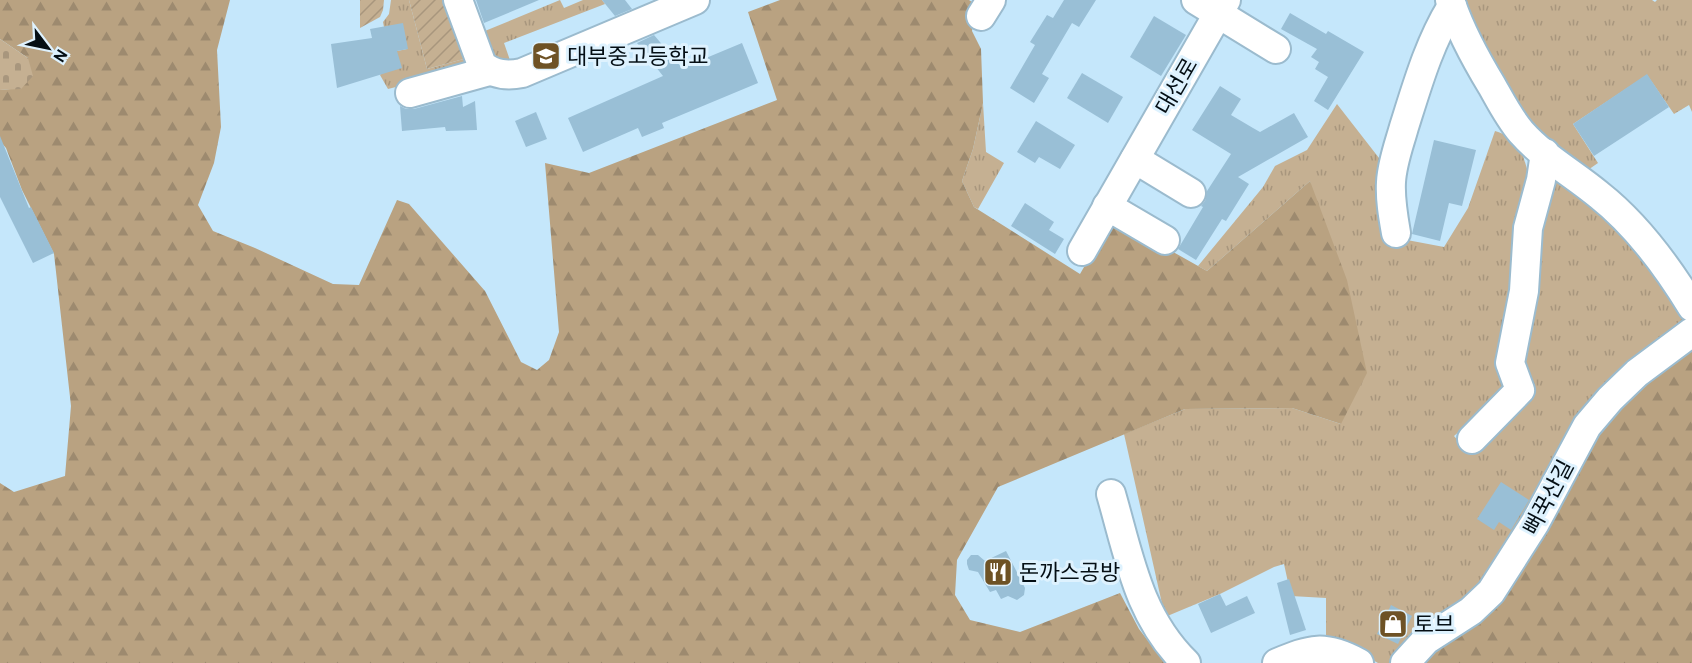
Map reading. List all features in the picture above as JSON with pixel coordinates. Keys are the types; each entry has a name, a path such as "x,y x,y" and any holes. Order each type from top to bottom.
{"street":[{"path":"458,0 482,64 489,70 505,75 522,72 695,0"},
{"path":"1451,3 1472,54 1522,133 1600,195 1625,219 1652,249 1680,286 1692,307"},
{"path":"1396,233 1391,182 1394,164 1432,44 1451,3"},
{"name":"대선로","path":"1082,251 1135,159 1214,5 1276,49"},
{"path":"410,93 489,70"},
{"path":"1472,439 1520,390 1510,363 1524,291 1528,228 1541,180 1545,153"},
{"path":"1135,159 1191,193"},
{"path":"1107,206 1165,240"},
{"name":"뻐꾹산길","path":"1405,663 1426,640 1471,611 1491,592 1535,523 1587,426 1637,373 1692,332"},
{"path":"1111,494 1138,589 1152,620 1167,643 1186,663"},
{"path":"1277,663 1305,651 1321,650 1359,663"}],"green space":[{"path":"0,0 230,0 217,50 221,127 214,163 198,205 213,231 333,284 359,285 397,200 409,204 485,291 521,362 537,370 549,360 559,332 545,163 589,173 777,100 748,12 780,0 969,0 975,4 972,31 981,49 983,103 973,149 962,181 974,207 1080,274 1109,224 1118,221 1207,271 1310,181 1347,280 1367,373 1341,424 1292,408 1185,409 998,487 957,560 955,595 970,620 1020,632 1120,593 1139,629 1165,663 0,663 0,483 14,492 65,476 71,406 54,254 22,190 6,148 0,141 0,90 21,88 28,58 0,39"},
{"path":"360,0 384,0 380,17 360,28"},
{"path":"391,0 409,0 427,69 471,57 471,68 388,89 380,75 397,51 407,49 384,27 383,22 389,14"},
{"path":"409,0 449,0 471,57 427,69"},
{"path":"560,0 564,8 583,0 602,0 605,4 504,43 513,69 500,68 480,33"},
{"path":"1456,0 1652,0 1655,2 1657,0 1692,0 1692,112 1689,105 1674,114 1647,75 1573,124 1598,163 1585,172 1530,132"},
{"path":"0,39 28,58 33,76 21,89 0,90"},
{"path":"983,103 986,152 1004,163 978,209 974,207 962,181 973,149"},
{"path":"1337,104 1386,167 1407,240 1444,247 1468,208 1495,131 1515,142 1522,153 1529,176 1507,389 1454,436 1471,455 1532,395 1521,364 1539,227 1554,170 1622,224 1686,317 1499,568 1394,663 1378,663 1345,644 1326,643 1326,598 1291,596 1284,564 1165,617 1124,434 1185,409 1292,408 1341,424 1310,181 1207,271 1198,266 1263,187 1275,166 1307,150"},
{"path":"1692,342 1692,663 1419,663 1445,637 1588,440 1623,398"}],"building":[{"path":"476,0 539,0 484,23"},
{"path":"602,0 625,0 632,9 615,16"},
{"path":"1064,0 1096,0 1079,27 1072,23 1042,74 1049,78 1034,103 1010,88 1035,45 1030,42 1047,15 1053,18"},
{"path":"1290,13 1364,52 1328,110 1314,101 1328,77 1315,69 1319,62 1311,57 1317,49 1281,29"},
{"path":"1154,16 1186,35 1161,76 1130,57"},
{"path":"403,23 408,49 397,51 402,68 337,88 331,44 372,38 370,29"},
{"path":"654,35 682,68 742,43 758,83 662,123 664,128 642,137 638,128 583,152 568,118 663,76 637,43"},
{"path":"1082,73 1123,97 1108,123 1067,98"},
{"path":"1647,74 1669,107 1594,156 1573,124"},
{"path":"1220,86 1241,99 1231,115 1253,128 1260,132 1294,113 1308,137 1238,177 1249,184 1226,221 1222,219 1196,260 1178,249 1203,207 1201,206 1205,201 1207,191 1231,154 1192,130"},
{"path":"462,96 463,107 475,101 477,130 446,131 445,127 402,131 400,106 414,109"},
{"path":"536,112 547,139 526,147 515,121"},
{"path":"1036,121 1075,145 1060,169 1039,157 1035,163 1017,152"},
{"path":"0,136 29,208 31,207 54,253 33,263 0,197"},
{"path":"1434,140 1476,150 1462,206 1449,203 1440,241 1412,234"},
{"path":"1025,203 1054,222 1049,230 1064,239 1055,254 1011,226"},
{"path":"1501,482 1529,500 1511,530 1499,522 1494,530 1477,519"},
{"path":"1006,551 1025,588 1024,595 1017,600 1008,596 1001,599 996,590 990,592 978,572 969,570 967,564 971,555 978,555 985,561"},
{"path":"1289,579 1306,630 1290,635 1277,583"},
{"path":"1220,594 1226,606 1247,596 1255,613 1211,633 1198,604"},
{"path":"1391,605 1412,616 1398,644 1377,634"}],"place":[{"name":"대부중고등학교","path":"546,56"},
{"name":"돈까스공방","path":"998,572"},
{"name":"토브","path":"1393,624"}]}
